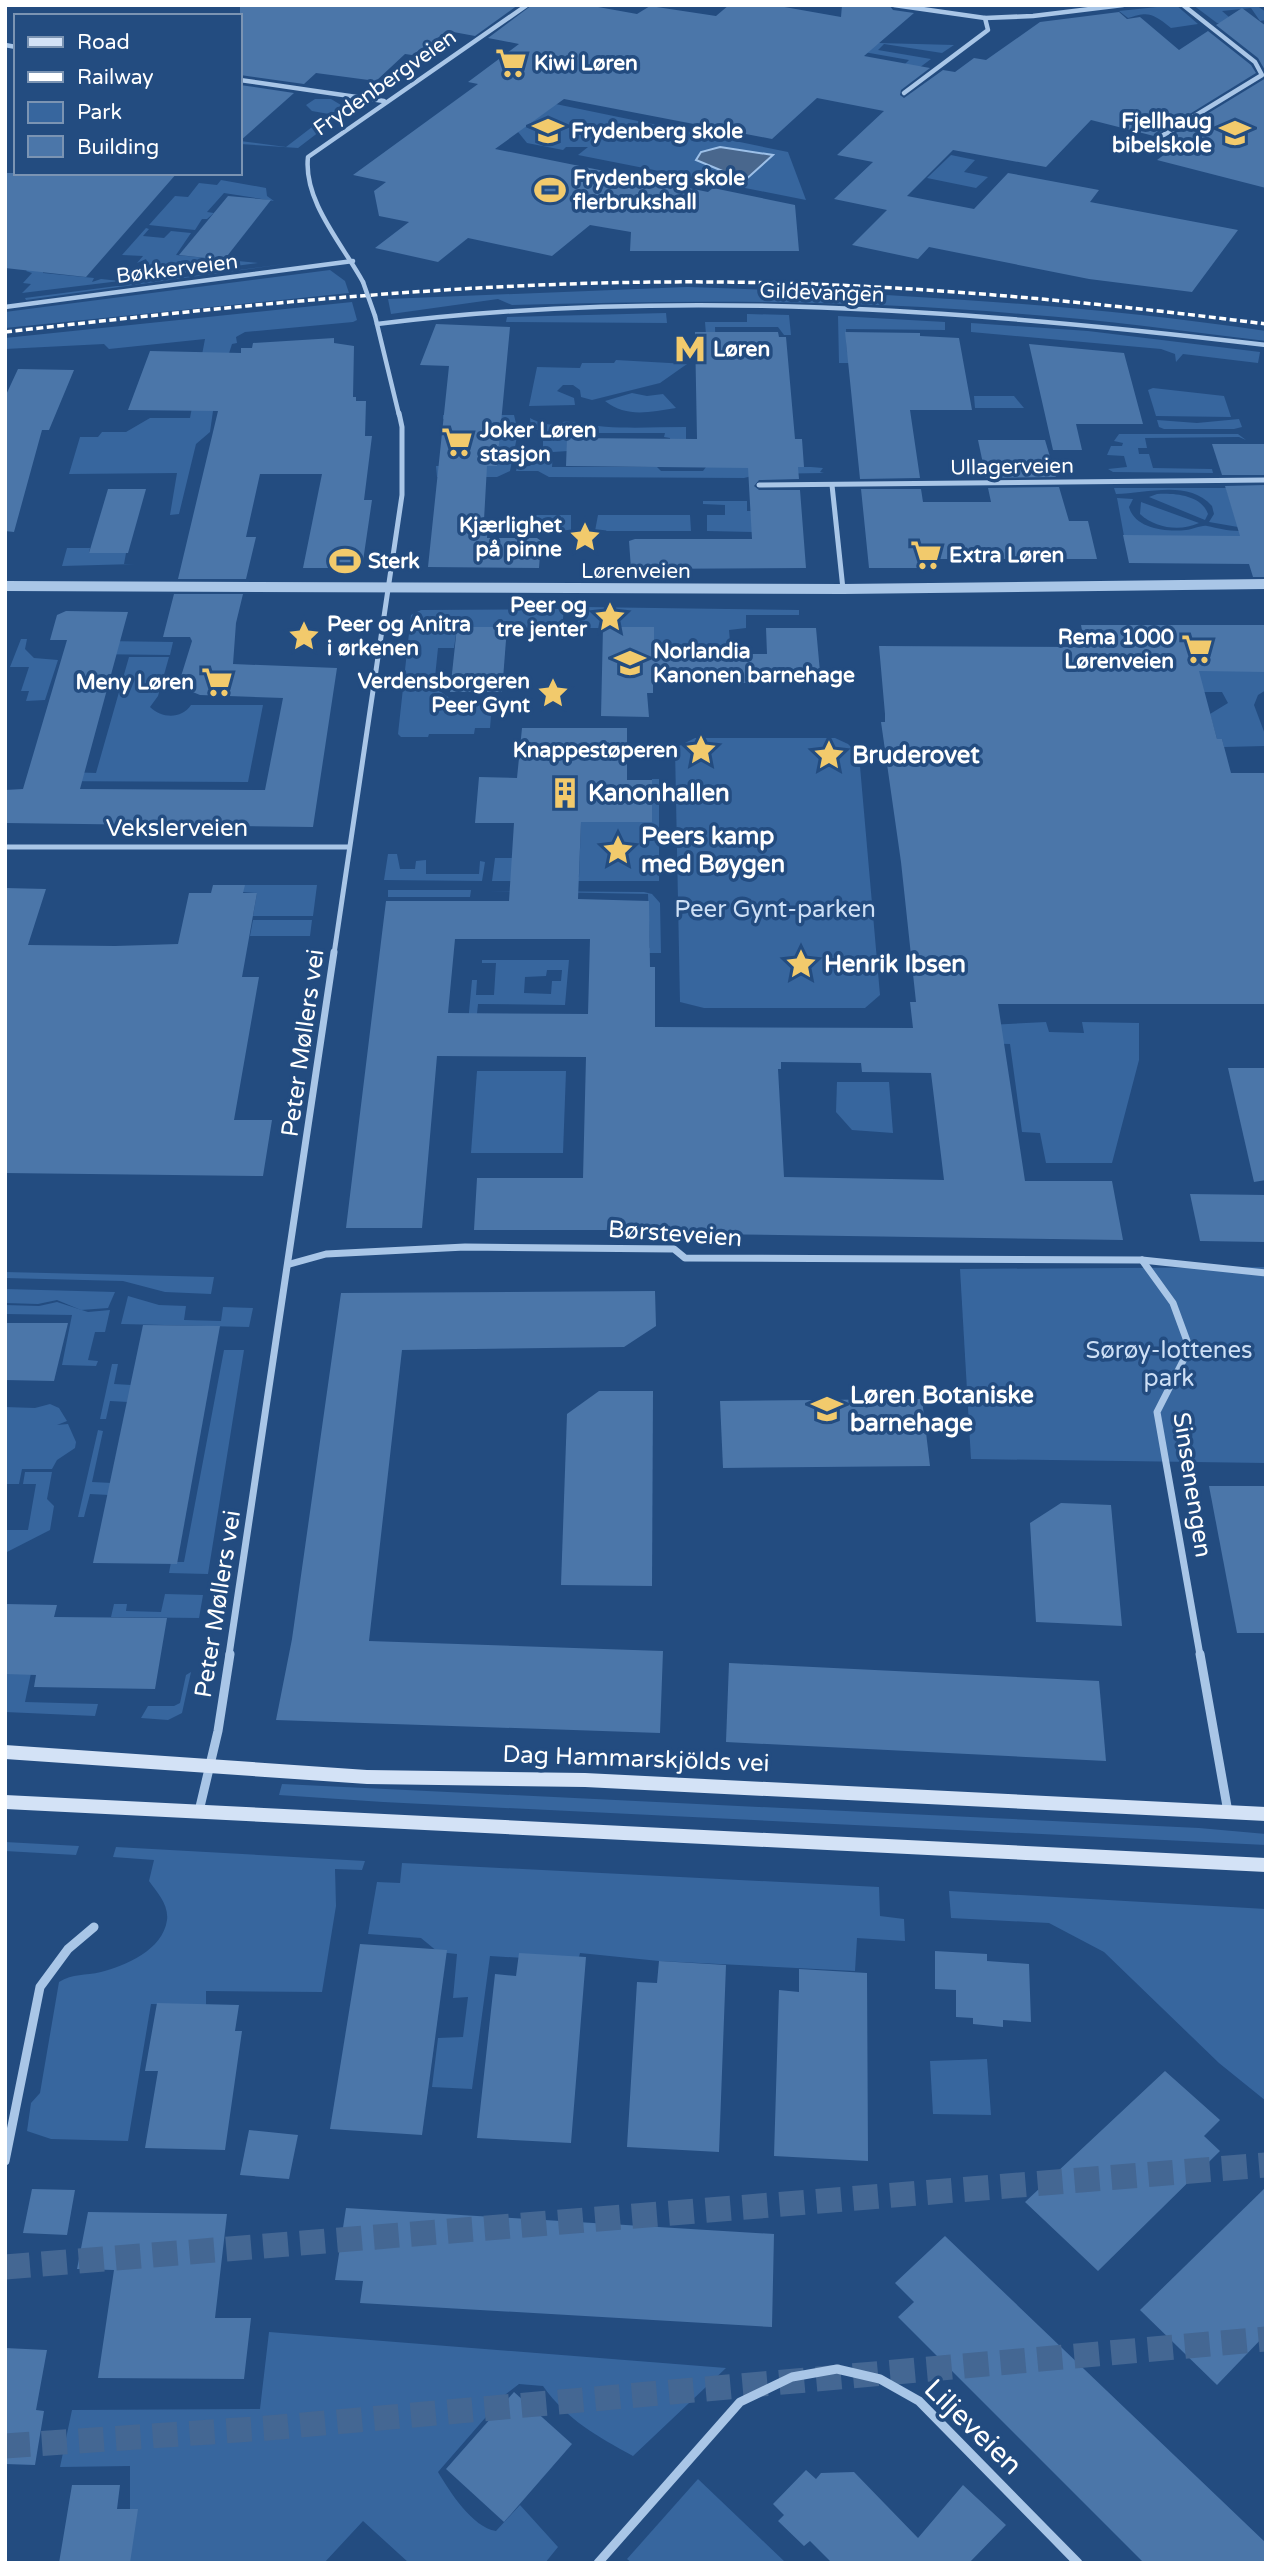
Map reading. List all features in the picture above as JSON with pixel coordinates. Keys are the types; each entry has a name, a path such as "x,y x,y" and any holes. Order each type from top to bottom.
{"main road":[{"name":"Dag Hammarskjölds vei","path":"5,1752 367,1777 585,1780 1266,1814"},
{"path":"5,1802 1266,1865"}],"street":[{"name":"Frydenbergveien","path":"363,282 309,184 305,164 308,157 385,101 527,5"},
{"path":"894,5 985,18 1033,16 1123,5"},
{"path":"1157,139 1262,75 1255,62 1183,5"},
{"path":"904,93 988,30 985,18"},
{"path":"242,80 385,101"},
{"name":"Bøkkerveien","path":"5,307 353,261"},
{"name":"Peter Møllers vei","path":"198,1811 211,1767 290,1264 348,847 391,588 402,495 402,427 375,316 363,282"},
{"name":"Gildevangen","path":"377,324 477,312 624,306 831,308 939,313 1128,328 1266,345"},
{"name":"Ullagerveien","path":"759,485 1266,480"},
{"path":"832,485 844,589"},
{"name":"Lørenveien","path":"5,586 844,589 1266,584"},
{"name":"Vekslerveien","path":"5,847 348,847"},
{"name":"Børsteveien","path":"290,1264 326,1254 465,1247 674,1248 685,1258 1142,1260"},
{"path":"1142,1260 1266,1273"},
{"name":"Sinsenengen","path":"1142,1260 1172,1304 1184,1329 1186,1353 1157,1412 1228,1812"},
{"path":"5,2161 40,1987 68,1949 94,1927"},
{"name":"Liljeveien","path":"598,2563 740,2402 792,2377 837,2369 880,2379 919,2400 1078,2563"}],"green space":[{"path":"1176,5 1198,24 1171,28 1149,15 1128,18 1119,11"},
{"path":"1193,5 1256,5 1266,12 1266,20 1260,21 1251,8 1222,11 1236,23 1217,23"},
{"path":"879,43 954,45 942,53 884,44 878,50 931,59 907,77 903,66 909,60 847,49"},
{"path":"315,99 331,99 346,108 345,112 298,148 242,144 242,141 286,147 329,114 312,111 306,105"},
{"path":"541,101 788,152 806,200 578,155 588,147 566,147 563,150 527,143 514,127"},
{"path":"951,155 975,160 964,172 988,177 976,188 927,178"},
{"path":"221,180 266,188 267,196 274,201 224,193 207,212 214,213 207,219 202,219 195,230 149,225 175,196 188,197 199,183 217,185"},
{"path":"146,228 149,229 143,236 164,238 171,231 191,233 176,255 258,263 153,277 146,259 137,263 143,256 122,255"},
{"path":"42,254 43,273 94,278 92,282 101,279 120,281 22,293 31,284 23,283 32,273 26,271"},
{"path":"292,263 26,300 25,298"},
{"path":"330,270 345,281 349,293 5,328 5,312"},
{"path":"687,287 832,292 1050,306 1266,331 1266,341 1083,319 959,309 831,303 640,302 512,305 498,299 391,314 388,299"},
{"path":"352,302 357,320 353,322 245,332 236,337 237,343 232,344 215,397 210,432 196,444 179,514 170,515 177,473 69,474 80,437 98,437 102,432 126,432 150,418 190,418 205,339 109,349 104,344 5,349 5,338"},
{"path":"666,313 667,323 506,322 507,317"},
{"path":"747,314 789,315 791,335 784,335 778,327 715,327 716,355 708,360 705,322 747,322"},
{"path":"838,316 945,322 945,330 846,329 847,353 880,352 863,363 839,363"},
{"path":"971,323 1088,331 1260,352 1258,363 1183,354 1176,362 1175,354 1161,349 971,332"},
{"path":"616,360 687,364 660,383 592,400 581,397 580,390 573,385 563,385 557,391 574,398 575,405 529,406 537,367 580,368 582,363 614,363"},
{"path":"1153,388 1224,396 1231,417 1156,416 1148,390"},
{"path":"632,393 647,396 663,394 676,408 630,412 605,401"},
{"path":"974,396 1014,396 1024,408 975,408"},
{"path":"443,415 514,415 518,432 510,471 497,477 437,477 436,466 496,465 502,419 443,419"},
{"path":"530,418 545,424 569,422 617,427 686,427 686,441 670,452 670,438 664,437 665,433 570,433 568,451 553,452 552,467 657,467 661,471 703,471 706,467 811,467 823,468 820,472 824,473 760,474 744,478 549,477 538,471 516,471 517,467 530,466 543,450 543,430 531,430"},
{"path":"1239,419 1242,427 1234,429 1164,429 1159,427 1157,420 1197,423"},
{"path":"1119,434 1238,434 1246,440 1239,437 1145,438 1147,448 1138,448 1139,454 1149,454 1153,468 1212,469 1213,473 1113,472 1108,469 1127,467 1124,456 1107,455 1111,446 1122,446 1123,443 1114,441"},
{"path":"1114,488 1226,488 1238,527 1209,522 1214,514 1212,506 1191,493 1166,490 1116,494"},
{"path":"1157,494 1194,499 1208,514 1205,520 1149,497"},
{"path":"1117,498 1133,499 1129,507 1132,514 1152,527 1188,530 1207,526 1239,531 1241,537 1124,536"},
{"path":"703,501 747,501 753,532 707,531 707,515 725,515 725,505 703,504"},
{"path":"1141,502 1199,523 1176,528 1153,523 1140,514"},
{"path":"536,515 571,515 571,531 535,531"},
{"path":"598,515 690,515 691,531 595,531"},
{"path":"67,548 90,548 89,553 126,553 124,564 135,564 62,566"},
{"path":"583,607 799,610 799,615 746,615 746,628 729,630 731,654 654,654 654,628 578,628 579,611"},
{"path":"564,609 562,628 457,627 454,648 438,648 434,687 451,699 451,703 492,704 490,728 475,728 474,734 429,734 428,737 401,737 398,734 411,615 421,610"},
{"path":"21,639 27,639 25,649 34,658 58,660 45,700 26,701 29,691 21,691 29,667 10,667"},
{"path":"104,641 173,642 170,655 88,654"},
{"path":"129,657 169,657 158,696 150,707 160,714 177,715 191,705 263,705 248,782 33,781 35,771 96,773"},
{"path":"1135,671 1266,671 1266,690 1258,695 1254,705 1266,737 1264,746 1224,747 1222,739 1217,739 1210,714 1228,703 1222,692 1139,692"},
{"name":"Peer Gynt-parken","path":"695,738 835,738 848,744 859,755 880,995 865,1008 704,1008 680,1002 675,748"},
{"path":"652,779 659,779 659,881 492,881 495,858 513,858 512,877 579,877 581,822 652,822"},
{"path":"388,854 397,854 400,869 415,869 416,861 426,860 426,874 479,874 480,861 485,862 482,881 384,880"},
{"path":"243,885 317,885 313,916 253,916 257,893 242,892"},
{"path":"388,890 471,890 470,897 388,897"},
{"path":"489,891 652,894 660,903 661,953 626,953 650,948 648,894"},
{"path":"253,920 312,920 310,936 250,936"},
{"path":"482,960 569,960 565,1005 478,1004 476,1023 468,1023 472,980 477,980 476,995 494,995 496,963 482,963","holes":["547,970 562,970 561,981 552,981 551,994 524,993 525,977 546,976"]},
{"path":"1046,1022 1049,1032 1084,1033 1082,1022 1139,1023 1139,1060 1112,1163 1046,1163 1040,1133 1022,1132 1010,1044 931,1042 929,1028"},
{"path":"477,1071 566,1071 563,1153 471,1153"},
{"path":"837,1082 889,1082 893,1133 852,1130 836,1112"},
{"name":"Sørøy-lottenes park","path":"1266,1267 1266,1463 971,1459 960,1269"},
{"path":"5,1272 214,1277 211,1294 165,1292 123,1281 5,1278"},
{"path":"5,1289 115,1292 108,1308 81,1310 57,1300 38,1304 5,1303"},
{"path":"128,1296 159,1305 186,1306 184,1320 221,1321 223,1307 253,1308 249,1327 121,1324"},
{"path":"57,1302 88,1312 110,1310 105,1332 95,1332 88,1360 98,1361 96,1366 62,1365 72,1315 5,1314 5,1305 39,1306"},
{"path":"224,1350 244,1350 208,1574 169,1573 171,1562 184,1562"},
{"path":"112,1364 118,1364 114,1384 131,1385 128,1402 110,1401 106,1419 100,1419"},
{"path":"50,1404 59,1408 67,1421 57,1425 68,1424 76,1442 75,1448 57,1460 52,1469 22,1469 19,1484 5,1484 5,1407 35,1408"},
{"path":"98,1430 103,1431 92,1482 112,1483 109,1495 90,1494 84,1517 78,1517"},
{"path":"25,1472 52,1472 47,1499 54,1506 50,1530 5,1553 5,1530 28,1530 36,1484 23,1484"},
{"path":"165,1594 203,1595 199,1618 111,1617 114,1604 127,1604 126,1611 161,1612"},
{"path":"191,1672 182,1713 168,1720 141,1718 148,1706 174,1706 180,1703 186,1675"},
{"path":"5,1673 31,1673 25,1702 98,1704 95,1716 5,1712"},
{"path":"282,1784 1199,1828 1266,1834 1266,1845 383,1802 279,1795"},
{"path":"5,1842 79,1846 76,1855 5,1851"},
{"path":"116,1847 365,1861 362,1870 335,1869 336,1906 322,1992 206,1991 206,2005 151,2004 128,2141 51,2139 27,2131 31,2103 40,2093 59,1982 74,1976 111,1969 142,1955 158,1940 167,1920 164,1904 149,1881 154,1860 113,1857"},
{"path":"402,1863 879,1887 880,1916 904,1919 905,1941 857,1938 855,1971 659,1961 580,1953 578,1961 490,1956 472,2089 432,2087 438,2038 463,2037 468,1997 453,1998 457,1954 438,1952 421,1938 368,1934 377,1882 400,1883"},
{"path":"949,1891 1266,1909 1266,2101 1219,2063 1104,1952 1049,1923 951,1918"},
{"path":"987,2059 991,2115 933,2114 930,2061"},
{"path":"269,2332 726,2368 633,2456 573,2418 543,2386 519,2384 506,2394 438,2472 462,2507 487,2528 496,2531 520,2505 558,2547 545,2563 409,2563 363,2521 324,2563 123,2563 130,2514 130,2466 60,2467 72,2410 260,2409"},
{"path":"698,2479 786,2563 632,2563 627,2559"}],"shaded area":[{"path":"720,147 773,155 742,183 725,178 725,172 696,160 701,152"}],"building":[{"path":"240,5 518,5 475,36 448,31 412,55 405,54 376,81 316,73 304,84 242,75"},
{"path":"532,5 587,5 637,14 650,6 716,16 729,5 773,5 841,17 842,5 889,5 893,10 914,13 864,56 930,68 901,90 900,95 904,98 943,70 955,72 974,58 986,60 1040,22 1119,12 1127,19 1140,17 1179,50 1208,31 1251,65 1256,73 1154,136 1091,120 1046,167 953,150 907,196 974,209 1008,173 1099,190 1090,202 1238,230 1192,292 1089,279 929,247 918,259 852,245 887,210 834,199 873,162 837,155 884,111 817,98 772,139 564,99 495,149 708,192 713,188 795,205 799,251 630,251 631,232 590,225 552,256 468,238 438,262 375,248 409,222 379,216 374,191 386,182 353,175 478,84 468,82 519,44 488,38"},
{"path":"1242,8 1266,26 1266,72 1258,58 1216,25"},
{"path":"1266,78 1266,188 1157,160 1181,142 1166,139"},
{"path":"242,85 294,93 242,139"},
{"path":"5,173 175,175 86,277 5,268"},
{"path":"228,196 271,200 224,260 179,255"},
{"path":"436,324 510,327 497,466 487,466 484,520 488,520 487,538 537,538 541,541 539,568 428,567 449,366 420,365"},
{"path":"695,332 778,332 779,337 786,337 795,439 802,439 804,467 798,467 799,479 759,480 754,486 759,490 800,490 806,568 631,569 629,541 635,539 752,539 748,468 566,466 567,438 697,439"},
{"path":"845,332 920,333 920,336 959,338 972,410 910,410 920,478 860,479"},
{"path":"334,338 334,343 354,346 353,397 356,397 356,401 366,401 365,436 372,436 364,500 372,500 362,568 303,568 322,474 260,474 246,537 256,537 246,579 178,579 218,411 128,410 150,351 241,353 241,348 252,348 253,343"},
{"path":"1029,344 1124,353 1143,424 1076,424 1082,450 1053,450"},
{"path":"18,369 74,370 49,430 42,430 14,532 5,531 5,397"},
{"path":"978,440 1045,440 1056,477 986,478"},
{"path":"1212,444 1266,444 1266,475 1222,475"},
{"path":"1266,485 1266,577 1253,577 1249,564 1129,563 1123,535 1240,536 1225,486"},
{"path":"1059,487 1069,521 1088,521 1097,559 918,559 919,568 869,568 861,489 921,489 923,502 991,502 988,488"},
{"path":"108,489 146,489 128,553 89,553"},
{"path":"174,594 243,594 236,623 233,664 337,668 313,827 5,823 5,790 23,789 67,640 50,640 57,615 66,611 128,612 80,789 265,790 283,698 200,695 178,686 192,641 190,637 163,637"},
{"path":"1081,625 1266,625 1266,672 1199,671 1217,739 1222,739 1231,773 1266,773 1266,1004 998,1004 1025,1181 1112,1181 1123,1240 703,1234 703,1230 474,1230 477,1178 583,1178 586,1057 437,1056 422,1228 346,1228 386,901 509,901 514,823 475,823 479,777 517,778 522,728 627,728 627,780 652,780 652,822 581,822 578,899 649,901 650,967 655,967 655,1027 913,1028 910,1002 916,1002 901,862 881,722 885,722 885,714 879,646 1085,647","holes":["455,939 590,939 588,1014 448,1013","781,1062 861,1063 862,1072 931,1073 944,1180 784,1177 778,1069 781,1069"]},
{"path":"457,627 507,627 502,692 450,692"},
{"path":"603,627 654,627 654,654 767,654 766,628 816,628 821,683 653,683 653,693 647,693 649,717 601,716"},
{"path":"213,885 245,885 243,893 257,893 242,977 259,977 234,1120 272,1120 263,1176 5,1173 5,888 46,889 28,945 115,946 178,944 189,893 211,893"},
{"path":"1228,1068 1266,1068 1266,1180 1254,1182"},
{"path":"1190,1194 1266,1195 1266,1242 1200,1241"},
{"path":"655,1291 656,1326 624,1347 402,1350 369,1641 663,1651 660,1733 276,1720 292,1639 341,1293"},
{"path":"5,1323 68,1323 54,1381 5,1380"},
{"path":"143,1325 220,1326 177,1564 93,1563"},
{"path":"599,1391 653,1391 652,1586 561,1585 567,1414"},
{"path":"922,1399 930,1466 723,1468 720,1401"},
{"path":"1209,1486 1266,1486 1266,1633 1237,1633"},
{"path":"1061,1503 1111,1505 1122,1626 1036,1622 1030,1523"},
{"path":"5,1604 57,1605 54,1617 167,1618 155,1689 34,1687 36,1675 5,1674"},
{"path":"729,1663 1099,1681 1106,1761 726,1742"},
{"path":"360,1944 447,1950 422,2135 330,2129"},
{"path":"935,1951 987,1954 987,1961 1029,1964 1031,2022 1003,2020 1003,2027 973,2024 973,2018 956,2017 956,1990 935,1989"},
{"path":"519,1953 586,1957 571,2143 477,2138 495,1974 516,1976"},
{"path":"659,1961 726,1965 719,2152 627,2147 637,1982 657,1983"},
{"path":"799,1969 867,1973 868,2161 774,2156 779,1990 799,1992"},
{"path":"157,2003 239,2005 235,2031 242,2031 225,2150 145,2148 158,2071 145,2071"},
{"path":"1165,2071 1220,2120 1204,2136 1220,2151 1098,2271 1025,2202"},
{"path":"249,2130 298,2135 289,2179 240,2175"},
{"path":"1266,2187 1266,2334 1217,2385 1140,2310"},
{"path":"32,2189 75,2190 67,2235 23,2233"},
{"path":"346,2208 774,2234 772,2327 360,2303 363,2281 335,2280"},
{"path":"88,2212 227,2214 215,2318 251,2318 244,2379 98,2378 114,2270 77,2269"},
{"path":"945,2236 1266,2543 1266,2563 1144,2563 898,2317 914,2302 895,2283"},
{"path":"5,2348 47,2350 36,2410 44,2411 35,2465 5,2464"},
{"path":"514,2392 572,2444 504,2522 446,2469"},
{"path":"806,2470 816,2479 821,2473 854,2472 918,2538 963,2485 1006,2525 969,2563 832,2563 810,2541 804,2546 778,2521 784,2515 773,2504"},
{"path":"72,2485 120,2485 117,2509 138,2509 130,2563 59,2563"}],"tunnel":[{"path":"5,2267 1266,2165"},
{"path":"5,2446 268,2428 1266,2339"}],"railway":[{"path":"5,332 331,298 494,287 658,282 810,284 962,292 1266,324"}],"place":[{"name":"Kiwi Løren","path":"511,63"},
{"name":"Frydenberg skole","path":"548,131"},
{"name":"Fjellhaug bibelskole","path":"1235,133"},
{"name":"Frydenberg skole flerbrukshall","path":"550,190"},
{"name":"Løren","path":"690,349"},
{"name":"Joker Løren stasjon","path":"457,442"},
{"name":"Kjærlighet på pinne","path":"585,537"},
{"name":"Extra Løren","path":"926,555"},
{"name":"Sterk","path":"345,561"},
{"name":"Peer og tre jenter","path":"610,617"},
{"name":"Peer og Anitra i ørkenen","path":"304,636"},
{"name":"Rema 1000 Lørenveien","path":"1197,649"},
{"name":"Norlandia Kanonen barnehage","path":"630,663"},
{"name":"Meny Løren","path":"217,682"},
{"name":"Verdensborgeren Peer Gynt","path":"553,693"},
{"name":"Knappestøperen","path":"701,750"},
{"name":"Bruderovet","path":"829,755"},
{"name":"Kanonhallen","path":"565,793"},
{"name":"Peers kamp med Bøygen","path":"618,850"},
{"name":"Henrik Ibsen","path":"801,964"},
{"name":"Løren Botaniske barnehage","path":"827,1409"}]}
